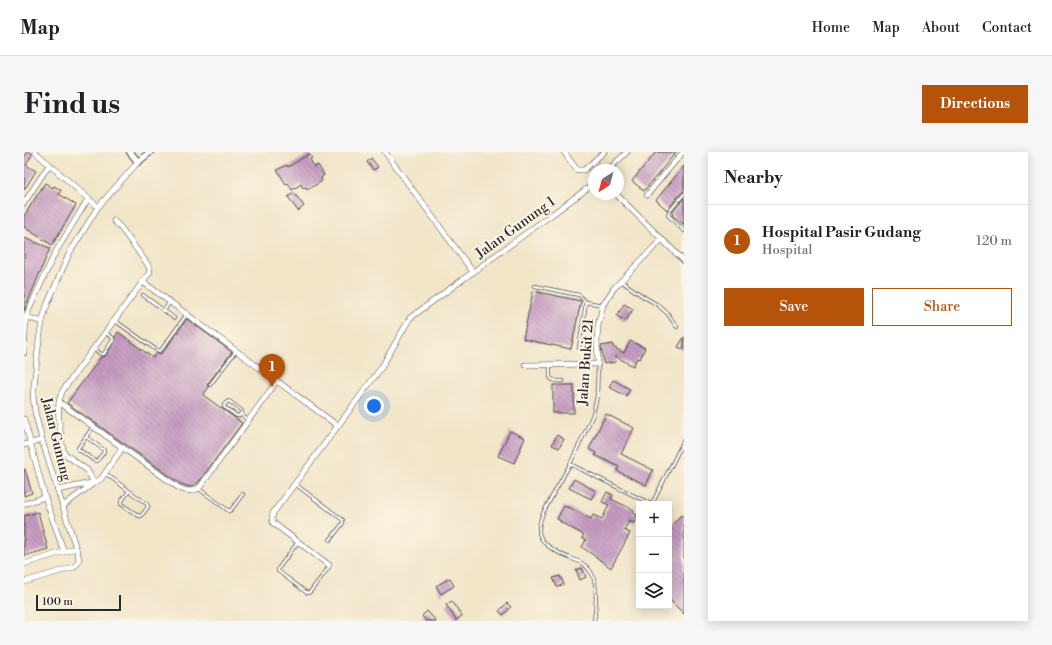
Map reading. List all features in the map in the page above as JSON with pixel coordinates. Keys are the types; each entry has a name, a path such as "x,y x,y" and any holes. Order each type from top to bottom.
{"street":[{"path":"35,152 98,207"},
{"path":"130,152 138,162"},
{"name":"Jalan Gunung","path":"76,548 42,440 35,412 33,396 42,322 47,305 69,254 98,207 138,162 150,152"},
{"name":"Jalan Gunung 1","path":"385,152 473,272 588,188"},
{"path":"564,152 577,170 584,170 604,152"},
{"path":"614,164 627,152"},
{"path":"647,196 683,152"},
{"path":"24,204 49,165"},
{"path":"24,353 25,316 55,253 88,198"},
{"path":"622,200 684,261"},
{"path":"94,483 87,470 65,454 63,450 58,413 60,394 150,272 149,268 121,228 114,221"},
{"name":"Jalan Bukit 21","path":"598,364 598,332 604,305 614,288 662,239"},
{"path":"329,565 273,523 273,513 381,368 410,318 473,272"},
{"path":"143,282 338,426"},
{"path":"25,316 42,322"},
{"path":"525,365 598,364"},
{"path":"59,402 179,488 192,491 198,488 277,381"},
{"path":"24,420 45,497 64,552"},
{"path":"24,445 42,440"},
{"path":"63,506 101,479 123,447"},
{"path":"58,490 94,483"},
{"path":"24,504 45,497"},
{"path":"24,564 76,548 79,558 78,563 74,566 24,582"}],"lane":[{"path":"684,194 668,215 684,231"},
{"path":"621,281 658,305 668,314 677,327"},
{"path":"535,286 579,295 586,302 604,305"},
{"path":"143,295 174,318"},
{"path":"164,310 170,302"},
{"path":"579,348 586,302"},
{"path":"114,320 155,350 161,350 187,314"},
{"path":"94,349 101,354 104,354 113,340 113,338 105,333"},
{"path":"210,385 236,350"},
{"path":"550,364 550,377 552,380 563,381"},
{"name":"Jalan Bukit 21","path":"594,621 595,585 592,572 577,560 548,547 542,541 538,530 543,513 570,464 593,414 597,396 598,364"},
{"path":"240,414 242,412 241,410 229,401 224,405 224,407 237,416 240,414 248,420"},
{"path":"86,437 104,450 95,462 78,449 78,448 86,437 94,426"},
{"path":"654,501 684,440"},
{"path":"570,464 646,501"},
{"path":"105,473 129,491 148,506 141,516 121,504 129,491"},
{"path":"295,483 342,518 343,523 330,540"},
{"path":"198,488 229,510 231,510 243,494"},
{"path":"298,542 278,569 279,572 307,593 309,593 329,565"}],"building":[{"path":"27,152 30,152 32,155 26,165 36,171 24,190 24,157"},
{"path":"656,152 676,152 644,191 632,181"},
{"path":"309,154 312,158 310,159 314,167 318,165 324,175 321,178 322,181 307,190 306,187 303,188 301,184 292,190 277,170 287,165 288,167"},
{"path":"371,158 378,167 373,170 367,162"},
{"path":"684,166 684,191 667,210 656,200"},
{"path":"45,183 53,188 54,186 61,190 59,194 76,205 52,245 24,227 24,216"},
{"path":"294,193 304,206 298,211 288,197"},
{"path":"684,198 684,225 672,215 672,213"},
{"path":"24,238 50,248 24,311"},
{"path":"533,291 581,301 571,349 523,339"},
{"path":"624,304 633,309 626,321 617,316"},
{"path":"187,319 232,352 208,383 207,386 209,387 203,395 242,423 197,484 190,487 181,484 67,403 101,357 106,355 115,341 115,337 118,332 153,358 157,353 160,354 164,351"},
{"path":"684,337 684,350 678,347"},
{"path":"630,341 645,348 640,359 637,358 633,366 615,356 616,362 604,364 601,346 613,344 613,347 624,353"},
{"path":"613,380 630,389 626,396 609,387"},
{"path":"553,385 574,385 574,413 553,413"},
{"path":"606,414 634,428 621,454 653,470 646,485 617,471 619,467 595,455 596,453 589,449"},
{"path":"510,431 525,438 514,463 498,456"},
{"path":"557,435 564,439 559,448 552,445"},
{"path":"24,469 32,493 24,496"},
{"path":"574,479 596,491 591,499 569,488"},
{"path":"607,492 613,495 611,499 634,510 632,513 636,515 634,523 629,521 624,530 630,533 611,568 582,547 586,540 582,538 584,535 557,519 564,506 591,519 593,515 602,519 609,505 602,502"},
{"path":"38,512 48,549 24,556 24,516"},
{"path":"681,515 684,518 684,614 672,602 672,525"},
{"path":"582,568 586,577 580,580 576,570"},
{"path":"560,576 564,584 557,587 553,578"},
{"path":"450,578 454,586 441,594 436,586"},
{"path":"452,601 462,616 456,620 446,605"},
{"path":"507,603 511,607 503,615 499,611"},
{"path":"427,611 436,621 426,621 422,616"}],"place":[{"name":"Hospital Pasir Gudang","path":"272,387"}]}
